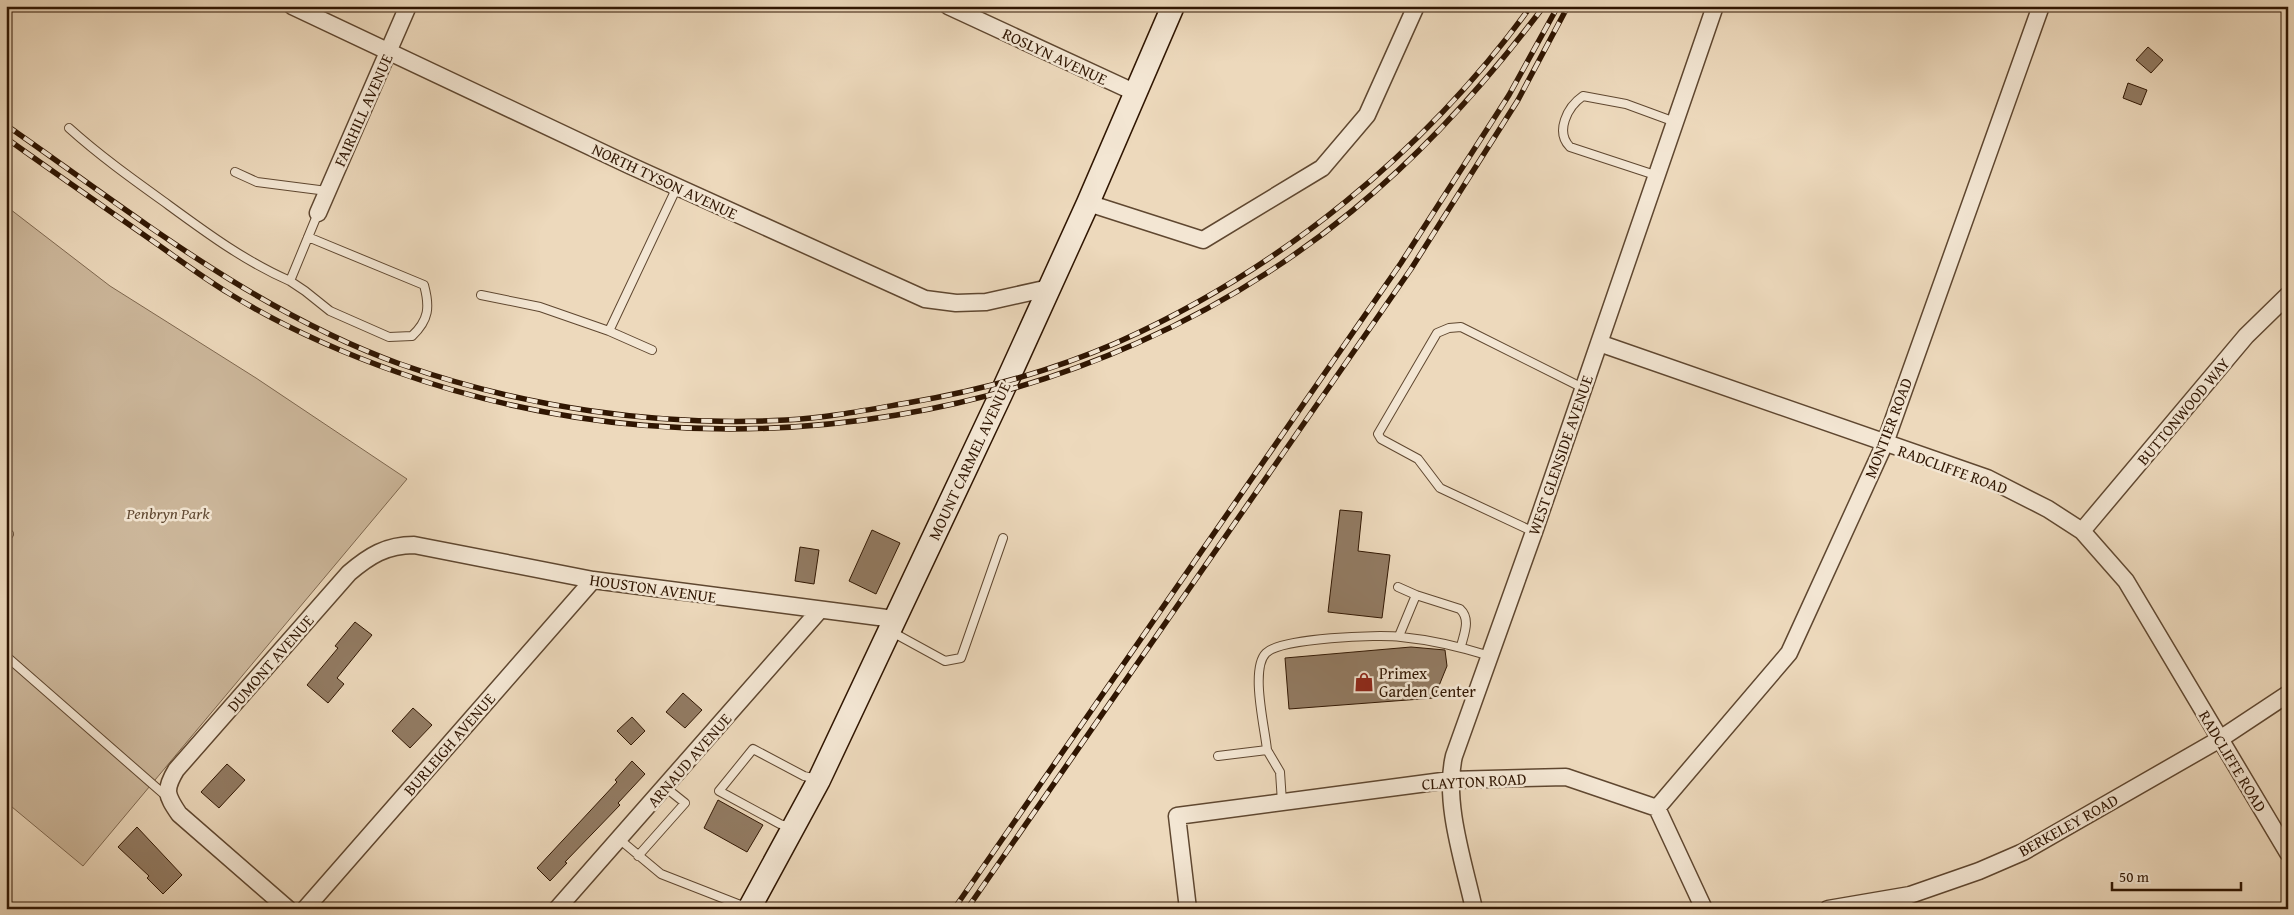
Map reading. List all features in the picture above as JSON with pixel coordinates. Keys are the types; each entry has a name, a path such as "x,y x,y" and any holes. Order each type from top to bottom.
{"street":[{"name":"NORTH TYSON AVENUE","path":"292,6 677,187 926,299 956,303 986,302 1049,288"},
{"name":"FAIRHILL AVENUE","path":"318,213 408,6"},
{"name":"ROSLYN AVENUE","path":"948,6 1134,92"},
{"name":"MOUNT CARMEL AVENUE","path":"749,909 819,780 1088,203 1134,92 1173,6"},
{"path":"1088,203 1203,240 1322,168 1367,114 1416,6"},
{"name":"WEST GLENSIDE AVENUE","path":"1474,909 1452,806 1450,780 1454,756 1658,176 1715,6"},
{"name":"MONTIER ROAD","path":"1658,808 1789,652 1885,443 2041,6"},
{"name":"BUTTONWOOD WAY","path":"2082,531 2251,330 2288,295"},
{"name":"RADCLIFFE ROAD","path":"1599,343 1987,478 2048,509 2082,531 2126,581 2288,853"},
{"name":"DUMONT AVENUE","path":"168,797 169,782 176,770 349,574 364,560 380,552 396,545 414,545"},
{"name":"HOUSTON AVENUE","path":"414,545 592,580 820,611 891,625"},
{"name":"BURLEIGH AVENUE","path":"305,909 592,580"},
{"name":"ARNAUD AVENUE","path":"557,909 820,611"},
{"name":"BERKELEY ROAD","path":"1828,909 1910,895 1979,871 2023,852 2220,739 2288,694"},
{"name":"CLAYTON ROAD","path":"1188,909 1177,816 1450,780 1566,777 1658,808"},
{"path":"168,797 179,814 288,909"},
{"path":"1658,808 1704,909"}],"lane":[{"path":"1658,176 1570,147 1564,141 1562,133 1564,123 1574,102 1582,96 1626,104 1676,123"},
{"path":"69,128 99,155 210,236 264,270 305,291 330,312 389,337 412,336 420,328 426,317 428,301 424,285 308,237"},
{"path":"235,172 257,182 327,191"},
{"path":"609,331 677,187"},
{"path":"290,282 318,213"},
{"path":"481,295 540,307 609,331 652,350"},
{"path":"1534,532 1440,488 1418,459 1381,439 1378,434 1437,333 1449,328 1461,327 1584,388"},
{"path":"891,625 945,661 961,658 1003,538"},
{"path":"1398,586 1416,595 1460,609 1463,612 1466,623 1461,646"},
{"path":"1399,636 1416,595"},
{"path":"1282,802 1280,772 1275,760 1267,750 1259,685 1260,666 1266,652 1286,643 1304,640 1399,636 1461,646 1490,656"},
{"path":"6,656 168,797"},
{"path":"792,827 780,824 719,791 753,749 804,776 819,780"},
{"path":"1218,756 1267,750"},
{"path":"638,856 685,803 665,787"},
{"path":"619,839 661,874 749,909"}],"green space":[{"name":"Penbryn Park","path":"6,206 110,286 256,378 407,479 83,866 6,802"}],"building":[{"path":"2148,47 2163,60 2151,73 2136,60"},
{"path":"2128,83 2147,90 2141,105 2123,98"},
{"path":"1340,510 1362,512 1358,551 1390,555 1382,618 1328,612"},
{"path":"872,530 900,543 876,594 849,581"},
{"path":"800,547 819,550 814,584 795,581"},
{"path":"355,622 372,635 337,678 344,684 328,703 307,685 338,648 335,646"},
{"name":"Primex Garden Center","path":"1411,647 1445,650 1447,666 1434,698 1289,709 1285,658"},
{"path":"683,693 702,710 685,728 666,712"},
{"path":"413,708 432,725 410,748 392,731"},
{"path":"632,717 645,731 631,745 617,731"},
{"path":"632,761 645,774 618,803 620,805 565,862 567,863 550,881 537,868 617,782 615,780"},
{"path":"227,764 245,780 219,808 201,792"},
{"path":"718,800 763,825 747,852 704,828"},
{"path":"137,827 182,875 163,894 147,878 149,876 118,847"}],"railway":[{"path":"6,125 195,258 244,288 295,317 346,342 400,364 494,392 590,411 688,420 801,419 934,398 1039,372 1116,343 1177,314 1235,280 1291,243 1345,202 1396,158 1444,110 1489,59 1531,6"},
{"path":"6,138 193,270 250,306 333,347 397,372 519,407 644,425 770,428 896,415 1018,387 1137,343 1249,285 1352,211 1405,164 1430,140 1500,62 1544,6"},
{"path":"954,909 1401,263 1509,95 1558,6"},
{"path":"967,909 1411,269 1518,100 1568,6"}],"place":[{"name":"Primex Garden Center","path":"1364,682"}]}
